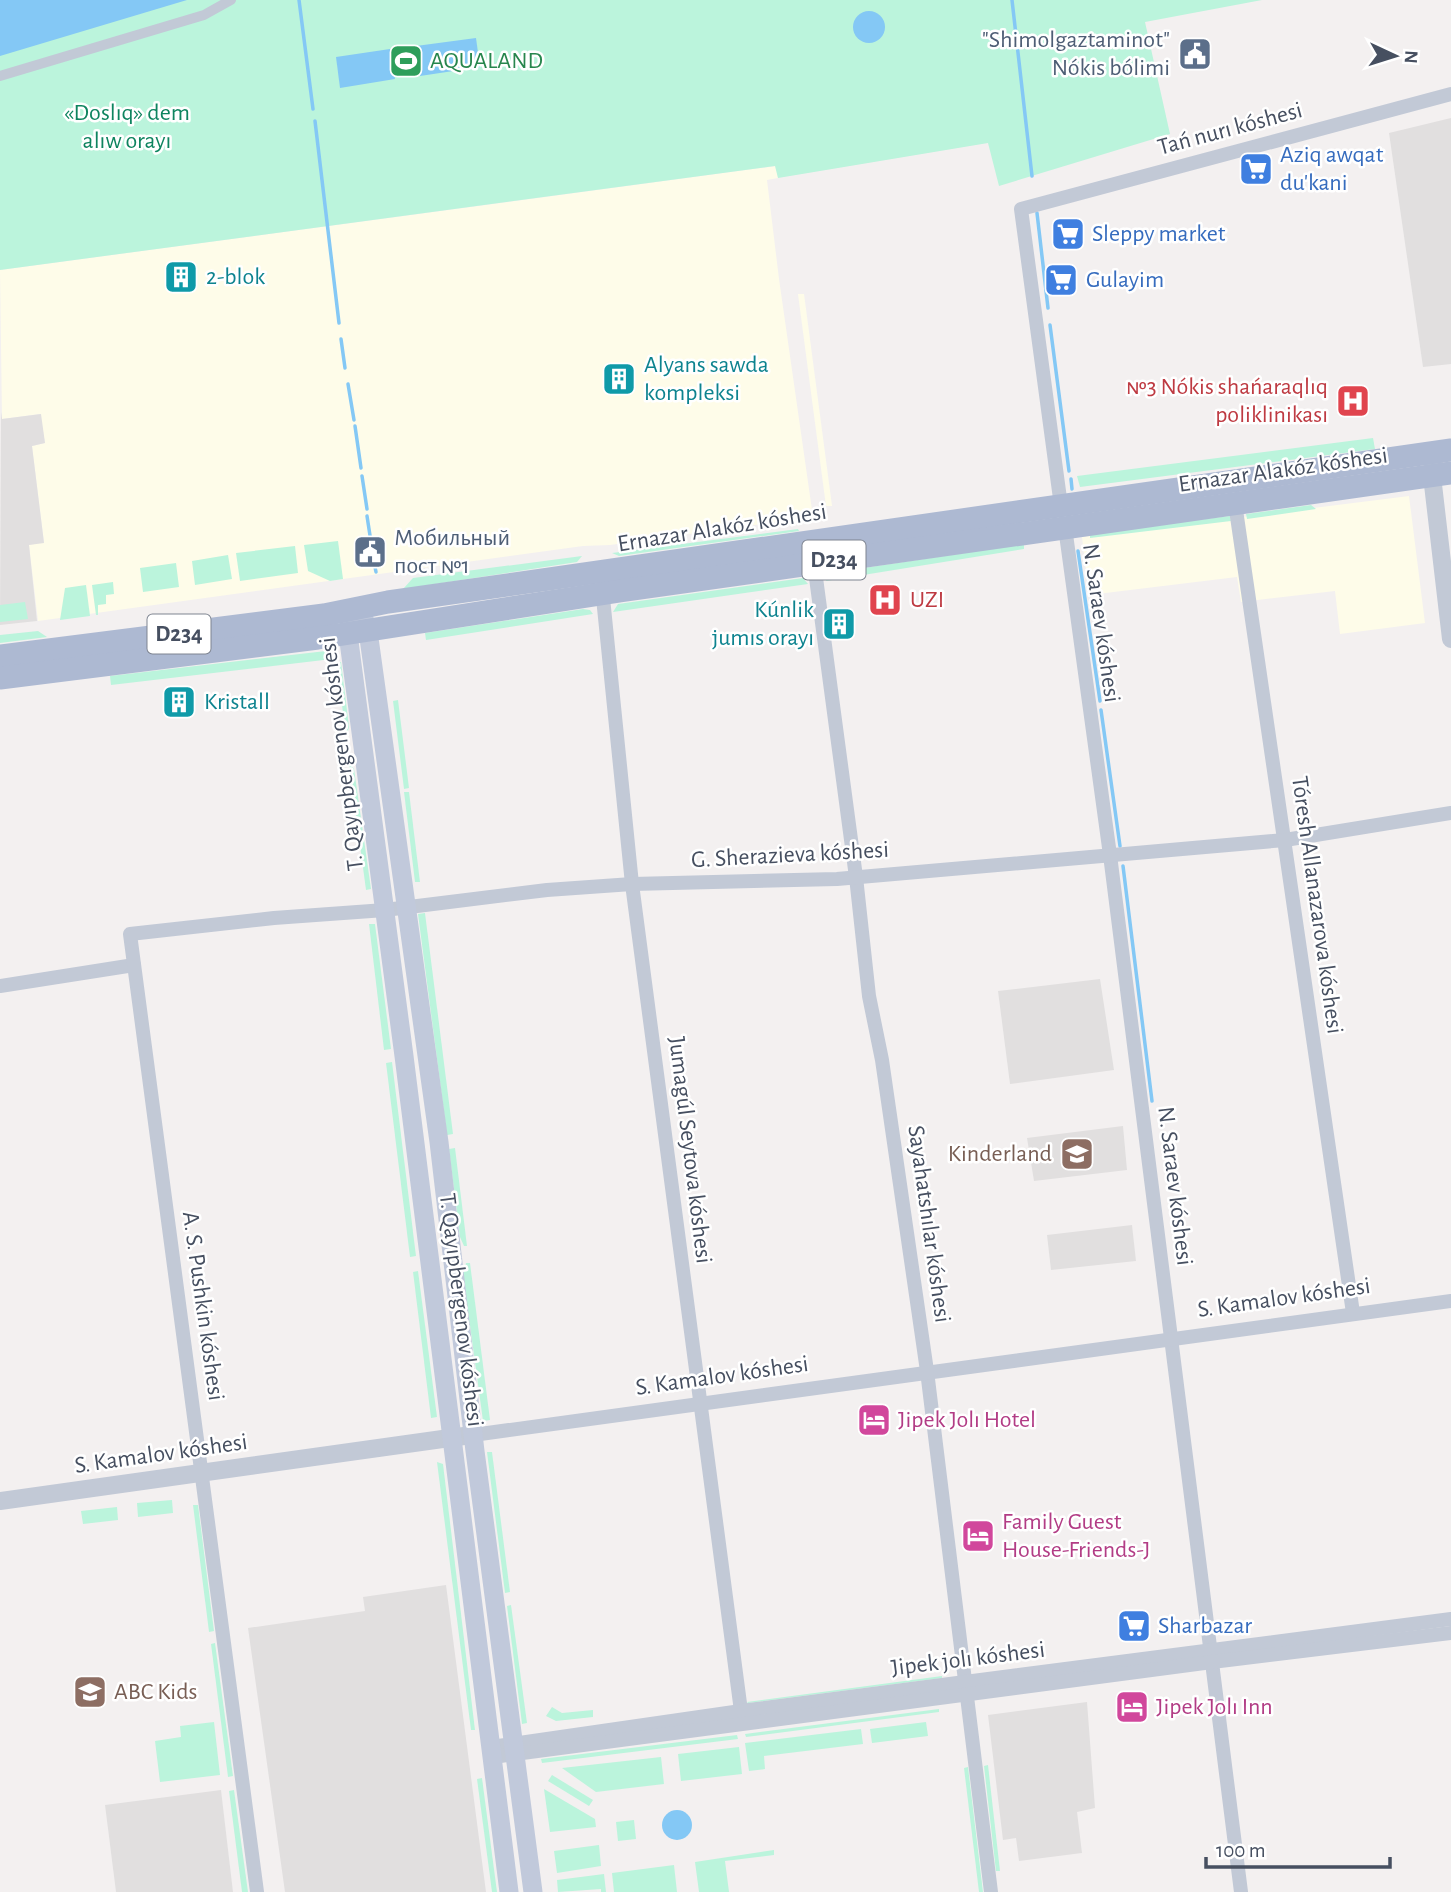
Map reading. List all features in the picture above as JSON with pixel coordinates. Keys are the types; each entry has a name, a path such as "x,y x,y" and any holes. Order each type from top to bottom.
{"main road":[{"name":"Ernazar Alakóz kóshesi","path":"0,656 324,615 357,607 814,563 1063,517 1236,503 1426,471 1448,450"},
{"name":"Ernazar Alakóz kóshesi","path":"0,678 358,633 602,584 1063,517 1426,471"},
{"name":"T. Qayıpbergenov kóshesi","path":"357,607 358,633 352,666 509,1892"},
{"name":"T. Qayıpbergenov kóshesi","path":"358,633 373,660 439,1142 473,1435 533,1892"},
{"path":"352,666 356,659 362,656 373,660"}],"street":[{"path":"0,76 204,15 231,0"},
{"name":"Tań nurı kóshesi","path":"1021,209 1451,94"},
{"name":"N. Saraev kóshesi","path":"1021,209 1110,855 1241,1892"},
{"path":"1426,471 1451,639"},
{"name":"Tóresh Allanazarova kóshesi","path":"1236,503 1353,1313"},
{"name":"Sayahatshılar kóshesi","path":"814,563 869,996 883,1060 927,1371 991,1892"},
{"name":"Jumagúl Seytova kóshesi","path":"602,584 632,884 741,1712"},
{"name":"G. Sherazieva kóshesi","path":"130,934 274,918 385,910 525,892 632,884 856,877 1285,840 1451,813"},
{"name":"A. S. Pushkin kóshesi","path":"130,934 257,1892"},
{"path":"0,986 134,965"},
{"name":"S. Kamalov kóshesi","path":"0,1501 927,1371 1451,1301"},
{"name":"Jipek jolı kóshesi","path":"492,1752 1211,1656 1451,1619"},
{"name":"Jipek jolı kóshesi","path":"1211,1656 1451,1633"},
{"name":"Jipek jolı kóshesi","path":"515,1749 741,1712 966,1688"}],"shaded area":[{"path":"1451,118 1451,364 1423,367 1389,133"},
{"path":"776,166 778,178 767,180 813,517 38,621 29,545 44,542 32,446 45,443 40,414 2,419 0,270"},
{"path":"798,294 804,294 832,506 826,506"},
{"path":"1,412 2,419 41,414 45,443 32,446 44,543 29,545 37,621 0,625"},
{"path":"1409,496 1425,623 1340,634 1335,591 1241,602 1237,577 1089,595 1082,537"},
{"path":"1100,979 1114,1070 1010,1084 998,991"},
{"name":"Kinderland","path":"1123,1126 1127,1170 1034,1181 1027,1138"},
{"path":"1132,1225 1136,1261 1051,1270 1047,1235"},
{"path":"446,1585 486,1892 285,1892 248,1628 365,1611 363,1597"},
{"path":"1087,1702 1095,1808 1077,1812 1082,1853 1019,1861 1016,1838 1003,1840 988,1715"},
{"path":"221,1790 233,1892 116,1892 105,1805"}],"green space":[{"name":"«Doslıq» dem alıw orayı","path":"0,0 1262,0 1145,22 1170,134 999,186 988,143 778,178 775,166 0,270"},
{"path":"1373,438 1375,449 1080,487 1077,476"},
{"path":"1311,505 1316,509 1247,519 1246,514"},
{"path":"1230,516 1231,521 1090,538 1090,533"},
{"path":"798,529 799,531 619,556 612,553"},
{"path":"338,541 343,579 330,581 308,571 304,545"},
{"path":"1024,544 1024,549 826,581 830,573"},
{"path":"295,546 298,573 240,581 236,553"},
{"path":"228,555 232,579 195,585 192,561"},
{"path":"582,556 577,562 403,589 413,578"},
{"path":"176,563 179,587 143,592 140,568"},
{"path":"803,578 808,584 613,612 618,604"},
{"path":"113,582 114,594 106,595 106,604 98,605 96,615 92,585"},
{"path":"86,585 90,616 60,620 65,588"},
{"path":"25,602 28,619 0,622 0,605"},
{"path":"590,610 593,614 426,640 425,633"},
{"path":"38,631 47,637 0,643 0,635"},
{"path":"326,651 332,659 111,685 110,676"},
{"path":"341,662 349,727 346,738 337,663"},
{"path":"398,700 409,788 404,789 393,701"},
{"path":"349,763 354,769 371,889 366,890"},
{"path":"404,792 409,792 420,882 415,882"},
{"path":"425,913 453,1134 447,1135 418,914"},
{"path":"369,924 375,924 391,1049 384,1050"},
{"path":"392,1062 416,1256 410,1257 386,1063"},
{"path":"455,1148 467,1246 464,1246 460,1237 449,1149"},
{"path":"466,1263 470,1263 490,1420 483,1421 463,1274"},
{"path":"418,1271 437,1417 431,1418 413,1272"},
{"path":"487,1452 492,1452 510,1592 505,1593"},
{"path":"437,1462 443,1464 475,1730 471,1730"},
{"path":"172,1500 173,1513 138,1517 137,1503"},
{"path":"193,1505 198,1505 214,1631 209,1632"},
{"path":"117,1507 118,1520 83,1524 81,1511"},
{"path":"511,1605 527,1723 522,1724 507,1606"},
{"path":"215,1643 233,1776 228,1777 211,1644"},
{"path":"942,1676 942,1678 747,1702"},
{"path":"552,1707 562,1713 593,1710 593,1717 556,1721 546,1716"},
{"path":"939,1709 939,1712 746,1737 745,1734"},
{"path":"214,1722 220,1775 160,1782 155,1741 181,1737 180,1726"},
{"path":"926,1722 928,1736 872,1743 870,1729"},
{"path":"861,1729 863,1744 764,1756 765,1769 749,1771 745,1743"},
{"path":"737,1735 738,1739 542,1763 541,1759"},
{"path":"739,1747 742,1774 681,1781 678,1754"},
{"path":"661,1757 664,1784 596,1792 562,1768"},
{"path":"988,1765 1000,1871 996,1871 984,1766"},
{"path":"968,1767 983,1892 979,1892 964,1768"},
{"path":"552,1775 593,1800 589,1806 548,1781"},
{"path":"482,1778 497,1892 492,1892 477,1779"},
{"path":"544,1789 595,1819 596,1827 550,1832"},
{"path":"234,1790 248,1892 242,1892 229,1791"},
{"path":"634,1820 636,1839 618,1841 616,1822"},
{"path":"599,1845 601,1866 557,1873 554,1851"},
{"path":"774,1850 774,1855 725,1861 729,1892 699,1892 695,1862"},
{"path":"674,1865 677,1892 614,1892 612,1873"},
{"path":"604,1874 606,1892 601,1892 601,1889 558,1892 557,1880"}],"water":[{"path":"0,0 187,0 0,56"},
{"path":"869,11 880,16 885,27 880,38 869,43 858,38 853,27 858,16"},
{"path":"476,38 480,67 420,76 416,46"},
{"path":"390,49 395,79 340,88 336,57"},
{"path":"677,1810 688,1814 692,1825 688,1836 677,1840 666,1836 662,1825 666,1814"}],"waterway":[{"path":"299,0 313,109"},
{"path":"1012,0 1032,176"},
{"path":"315,121 339,323"},
{"path":"1037,213 1048,308"},
{"path":"1050,325 1069,471"},
{"path":"341,339 345,368"},
{"path":"348,384 354,420"},
{"path":"355,426 361,468"},
{"path":"362,476 367,509"},
{"path":"1071,479 1072,489"},
{"path":"367,516 373,555"},
{"path":"1078,551 1100,701"},
{"path":"374,562 376,572"},
{"path":"1101,710 1120,846"},
{"path":"1123,866 1152,1101"}],"place":[{"name":"\"Shimolgaztaminot\" Nókis bólimi","path":"1195,54"},
{"name":"AQUALAND","path":"406,61"},
{"name":"Aziq awqat du'kani","path":"1256,169"},
{"name":"Sleppy market","path":"1068,234"},
{"name":"2-blok","path":"181,277"},
{"name":"Gulayim","path":"1061,280"},
{"name":"Alyans sawda kompleksi","path":"619,379"},
{"name":"№3 Nókis shańaraqlıq poliklinikası","path":"1353,401"},
{"name":"Мобильный пост №1","path":"370,552"},
{"name":"UZI","path":"885,600"},
{"name":"Kúnlik jumıs orayı","path":"839,624"},
{"name":"Kristall","path":"179,702"},
{"name":"Kinderland","path":"1077,1154"},
{"name":"Jipek Jolı Hotel","path":"874,1420"},
{"name":"Family Guest House-Friends-J","path":"978,1536"},
{"name":"Sharbazar","path":"1134,1626"},
{"name":"ABC Kids","path":"90,1692"},
{"name":"Jipek Jolı Inn","path":"1132,1707"}]}
